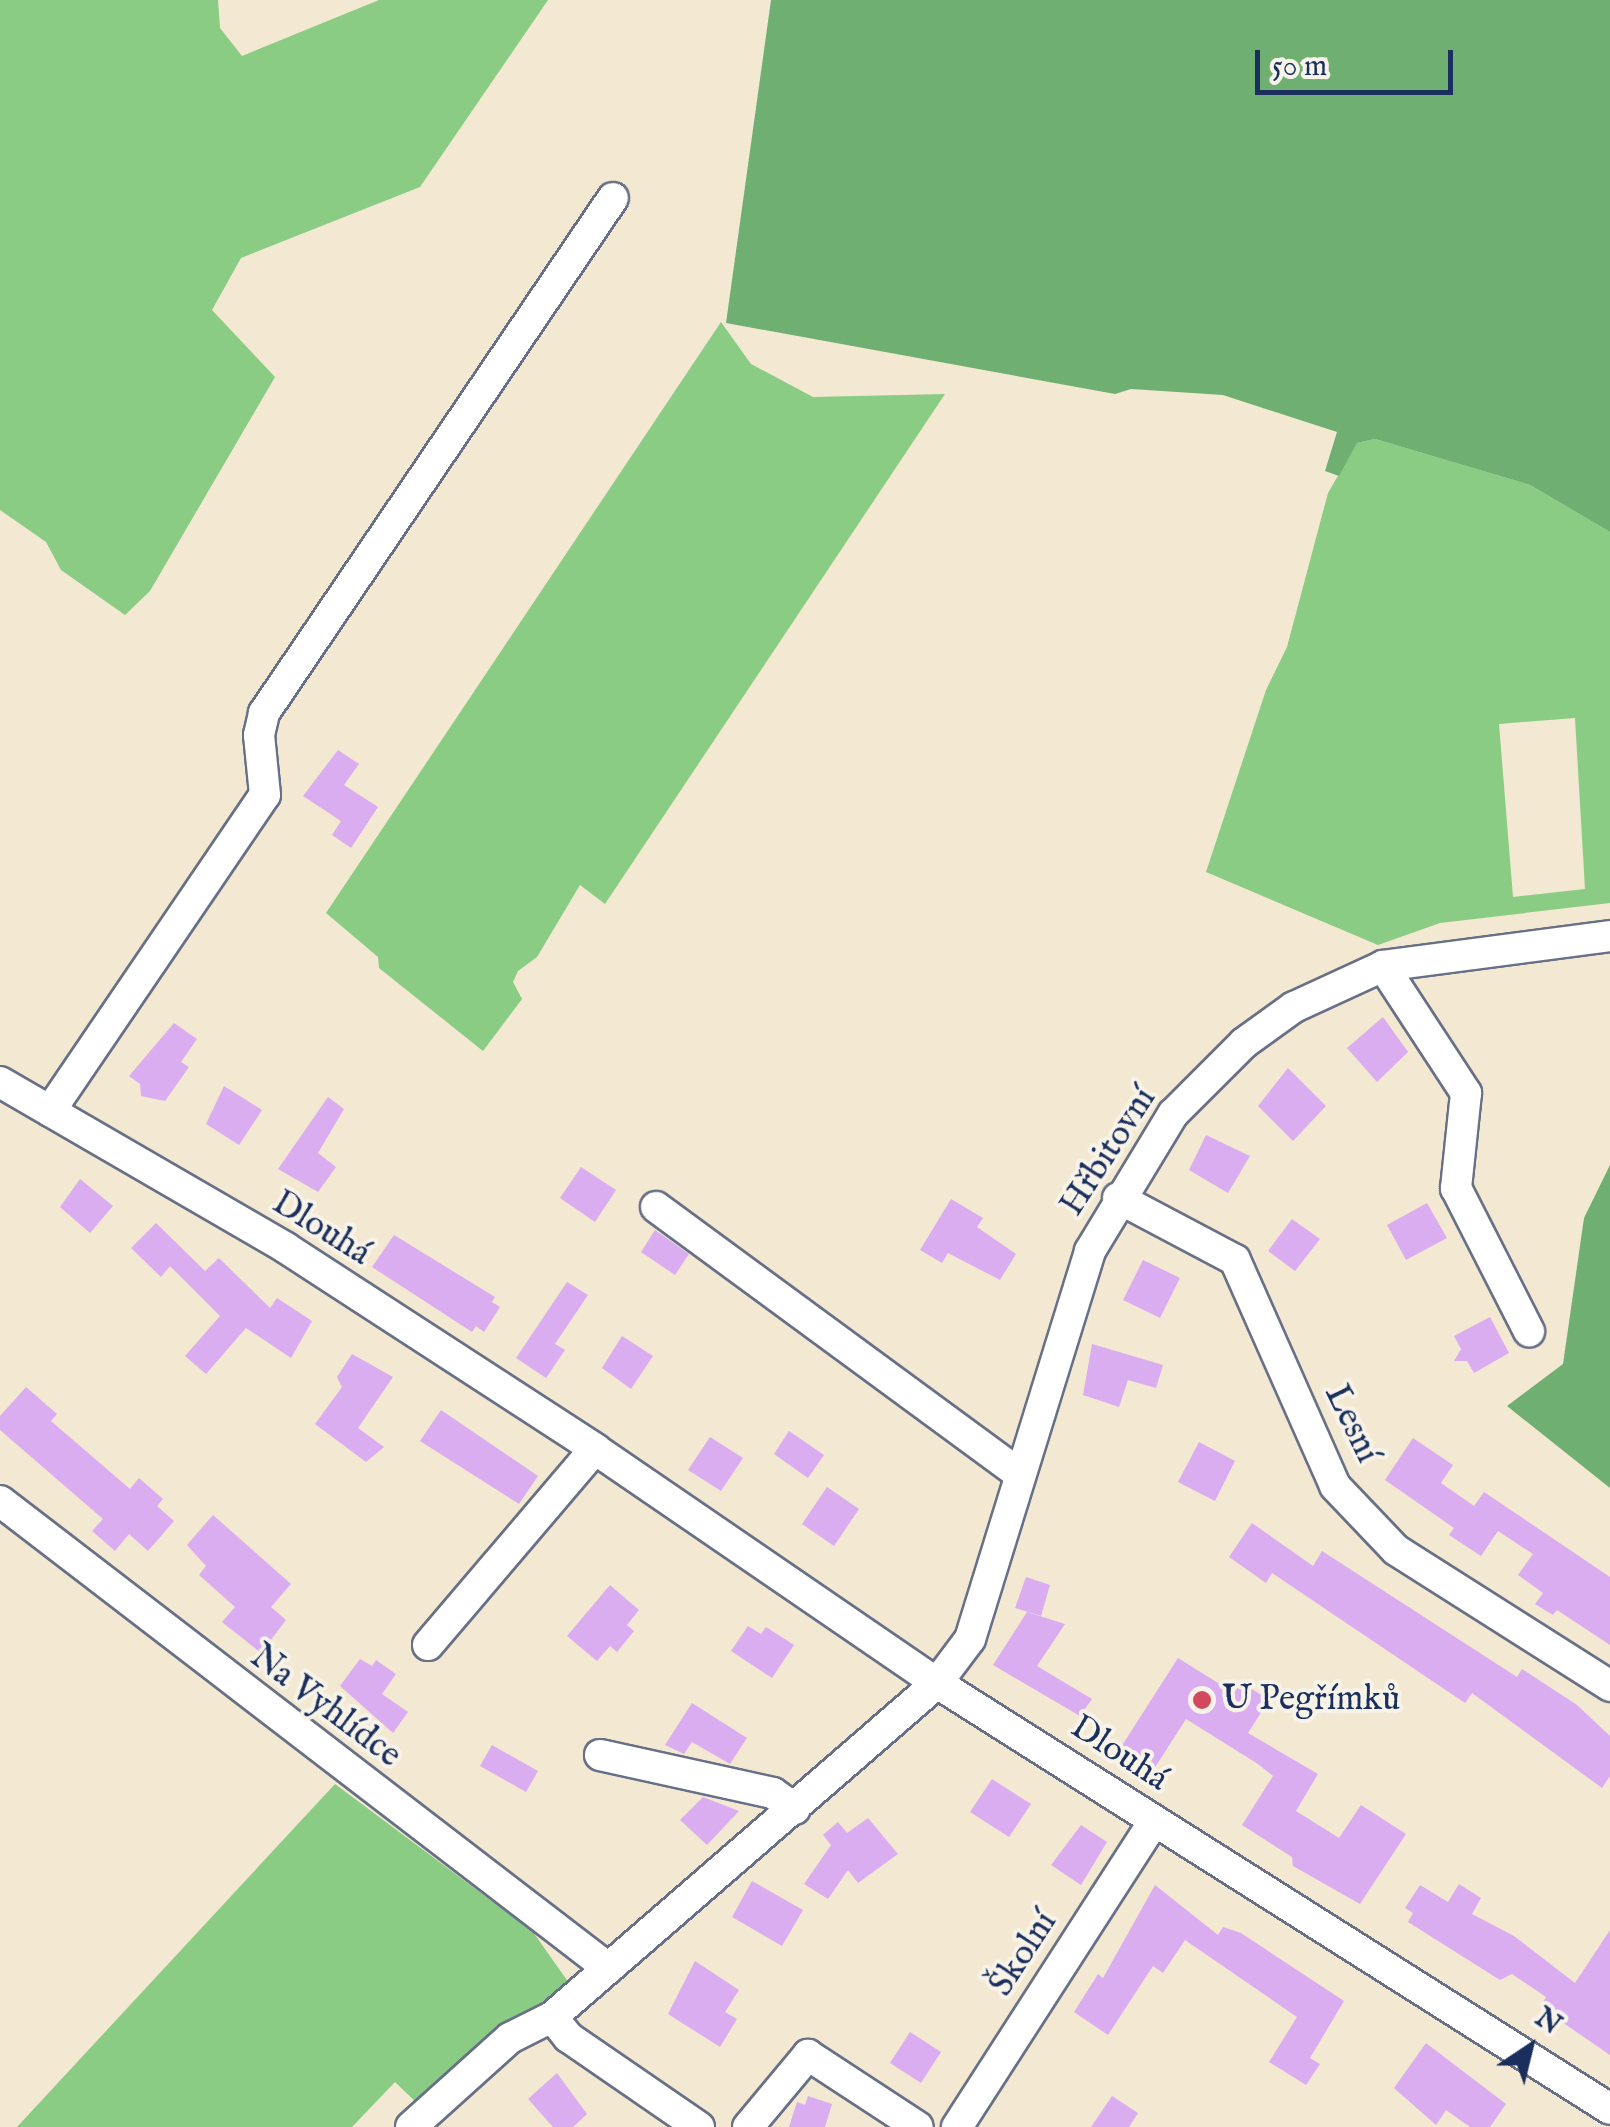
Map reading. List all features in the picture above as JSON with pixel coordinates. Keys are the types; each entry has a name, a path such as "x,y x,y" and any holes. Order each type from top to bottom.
{"street":[{"path":"50,1111 266,795 259,735 264,713 613,198"},
{"name":"Hřbitovní","path":"937,1683 970,1640 1018,1472 1090,1250 1118,1198 1173,1114 1244,1043 1294,1007 1384,966 1610,936"},
{"path":"1384,966 1466,1094 1456,1188 1528,1331"},
{"name":"Dlouhá","path":"0,1082 286,1248 595,1448 937,1683 1610,2109"},
{"name":"Lesní","path":"1118,1198 1234,1260 1335,1486 1396,1550 1610,1686"},
{"path":"656,1208 1018,1472"},
{"path":"428,1645 595,1448"},
{"name":"Na Vyhlídce","path":"0,1501 608,1968"},
{"path":"411,2127 510,2038 552,2017 937,1683"},
{"path":"600,1755 773,1793 795,1808"},
{"name":"Školní","path":"957,2127 1154,1821"},
{"path":"552,2017 568,2038 700,2127"},
{"path":"748,2127 808,2055 918,2127"}],"green space":[{"path":"0,0 218,0 220,28 242,56 379,0 548,0 420,187 241,258 212,310 275,377 150,591 125,615 61,570 46,542 0,510"},
{"path":"771,0 1610,0 1610,532 1530,485 1375,439 1357,443 1339,476 1325,471 1337,432 1223,395 1131,389 1115,394 726,323"},
{"path":"721,322 751,364 813,397 945,394 605,904 580,885 537,957 518,971 513,982 522,999 483,1051 379,968 378,957 326,913"},
{"path":"1375,439 1530,485 1610,532 1610,903 1440,923 1378,945 1206,872 1266,690 1287,647 1328,493 1357,443","holes":["1575,718 1585,889 1513,897 1499,724"]},
{"path":"1610,1165 1610,1488 1507,1406 1563,1364 1584,1218"},
{"path":"335,1784 533,1932 569,1983 486,2041 419,2105 395,2082 352,2127 17,2127"}],"building":[{"path":"338,750 359,764 344,785 378,807 351,848 332,835 341,821 303,796"},
{"path":"1383,1017 1408,1052 1377,1082 1347,1048"},
{"path":"174,1023 197,1039 181,1062 189,1067 165,1101 141,1096 140,1084 129,1076"},
{"path":"1288,1068 1326,1106 1293,1141 1258,1106"},
{"path":"224,1086 262,1110 239,1145 206,1124"},
{"path":"328,1097 344,1109 318,1153 336,1167 318,1192 278,1169"},
{"path":"1206,1135 1250,1156 1228,1193 1189,1170"},
{"path":"581,1167 616,1190 595,1222 560,1198"},
{"path":"80,1179 113,1206 90,1233 60,1207"},
{"path":"951,1199 983,1218 977,1227 1016,1254 1000,1280 948,1253 942,1263 920,1250"},
{"path":"1427,1203 1447,1238 1406,1260 1387,1225"},
{"path":"1292,1219 1320,1239 1295,1271 1268,1251"},
{"path":"156,1223 205,1271 219,1258 270,1308 277,1298 312,1321 291,1358 246,1328 206,1374 185,1356 220,1316 170,1266 161,1277 131,1248"},
{"path":"655,1230 689,1254 675,1275 641,1252"},
{"path":"394,1235 495,1297 492,1302 500,1307 484,1332 476,1326 472,1332 372,1267"},
{"path":"1143,1260 1180,1278 1160,1318 1123,1300"},
{"path":"567,1282 588,1295 555,1344 565,1350 546,1378 516,1358"},
{"path":"1490,1317 1509,1353 1474,1373 1467,1361 1454,1361 1461,1349 1454,1336"},
{"path":"622,1336 653,1356 631,1389 602,1368"},
{"path":"1092,1344 1163,1365 1156,1388 1128,1380 1119,1407 1083,1395"},
{"path":"352,1354 393,1377 358,1428 384,1447 366,1462 315,1424 342,1387 337,1377"},
{"path":"26,1387 57,1414 51,1421 130,1489 139,1478 163,1499 157,1506 174,1521 148,1551 129,1534 115,1551 92,1531 103,1519 0,1430 0,1416"},
{"path":"441,1410 538,1476 519,1504 420,1441"},
{"path":"789,1431 824,1455 808,1478 774,1454"},
{"path":"710,1437 743,1458 721,1491 688,1470"},
{"path":"1413,1438 1453,1465 1441,1483 1474,1506 1484,1492 1610,1577 1610,1645 1557,1610 1553,1615 1535,1604 1543,1593 1518,1575 1533,1554 1498,1531 1481,1556 1449,1535 1454,1528 1385,1480"},
{"path":"1199,1442 1235,1461 1215,1501 1178,1482"},
{"path":"827,1487 859,1509 834,1546 802,1524"},
{"path":"213,1515 291,1584 271,1607 286,1620 261,1653 222,1622 235,1607 199,1575 206,1566 187,1545"},
{"path":"1252,1523 1313,1566 1322,1551 1517,1677 1522,1669 1577,1705 1610,1736 1610,1776 1602,1788 1472,1693 1465,1703 1272,1573 1266,1583 1229,1557"},
{"path":"1026,1577 1050,1585 1041,1616 1015,1608"},
{"path":"610,1585 639,1610 627,1625 634,1631 617,1652 610,1646 597,1661 567,1636"},
{"path":"1027,1612 1065,1624 1037,1666 1092,1699 1080,1716 993,1665"},
{"path":"748,1626 761,1634 766,1627 794,1645 772,1678 731,1651"},
{"path":"1178,1658 1234,1693 1241,1682 1269,1700 1248,1733 1318,1774 1296,1811 1339,1838 1361,1805 1406,1834 1360,1904 1293,1866 1292,1857 1242,1825 1273,1776 1258,1764 1186,1719 1154,1769 1121,1747"},
{"path":"360,1659 372,1666 376,1660 396,1674 382,1694 408,1712 393,1733 340,1686"},
{"path":"692,1703 747,1738 730,1764 692,1742 684,1754 665,1745"},
{"path":"492,1745 538,1771 526,1792 480,1766"},
{"path":"992,1779 1031,1804 1009,1837 970,1812"},
{"path":"703,1797 739,1811 707,1845 680,1820"},
{"path":"868,1818 898,1854 858,1883 848,1870 828,1899 804,1884 831,1845 823,1835 838,1822 847,1833"},
{"path":"1081,1825 1107,1842 1081,1885 1051,1865"},
{"path":"752,1881 803,1910 782,1946 732,1917"},
{"path":"1459,1884 1481,1898 1472,1914 1514,1936 1575,1983 1610,1930 1610,2055 1540,2007 1546,1997 1512,1974 1500,1980 1408,1922 1413,1913 1405,1908 1420,1885 1448,1902"},
{"path":"1155,1885 1218,1935 1223,1927 1241,1933 1344,2001 1310,2058 1320,2064 1306,2085 1269,2062 1297,2017 1185,1940 1163,1973 1153,1966 1108,2035 1074,2012 1098,1974 1103,1978"},
{"path":"695,1961 739,1990 725,2012 737,2019 720,2047 668,2014"},
{"path":"910,2032 941,2052 921,2083 890,2063"},
{"path":"1426,2043 1506,2104 1490,2127 1470,2127 1446,2110 1436,2125 1394,2088"},
{"path":"557,2073 587,2114 573,2127 553,2127 528,2099"},
{"path":"808,2096 832,2104 825,2127 789,2127 797,2102 805,2105"},
{"path":"1112,2096 1138,2113 1129,2127 1091,2127"}],"place":[{"name":"U Pegřímků","path":"1202,1700"}]}
